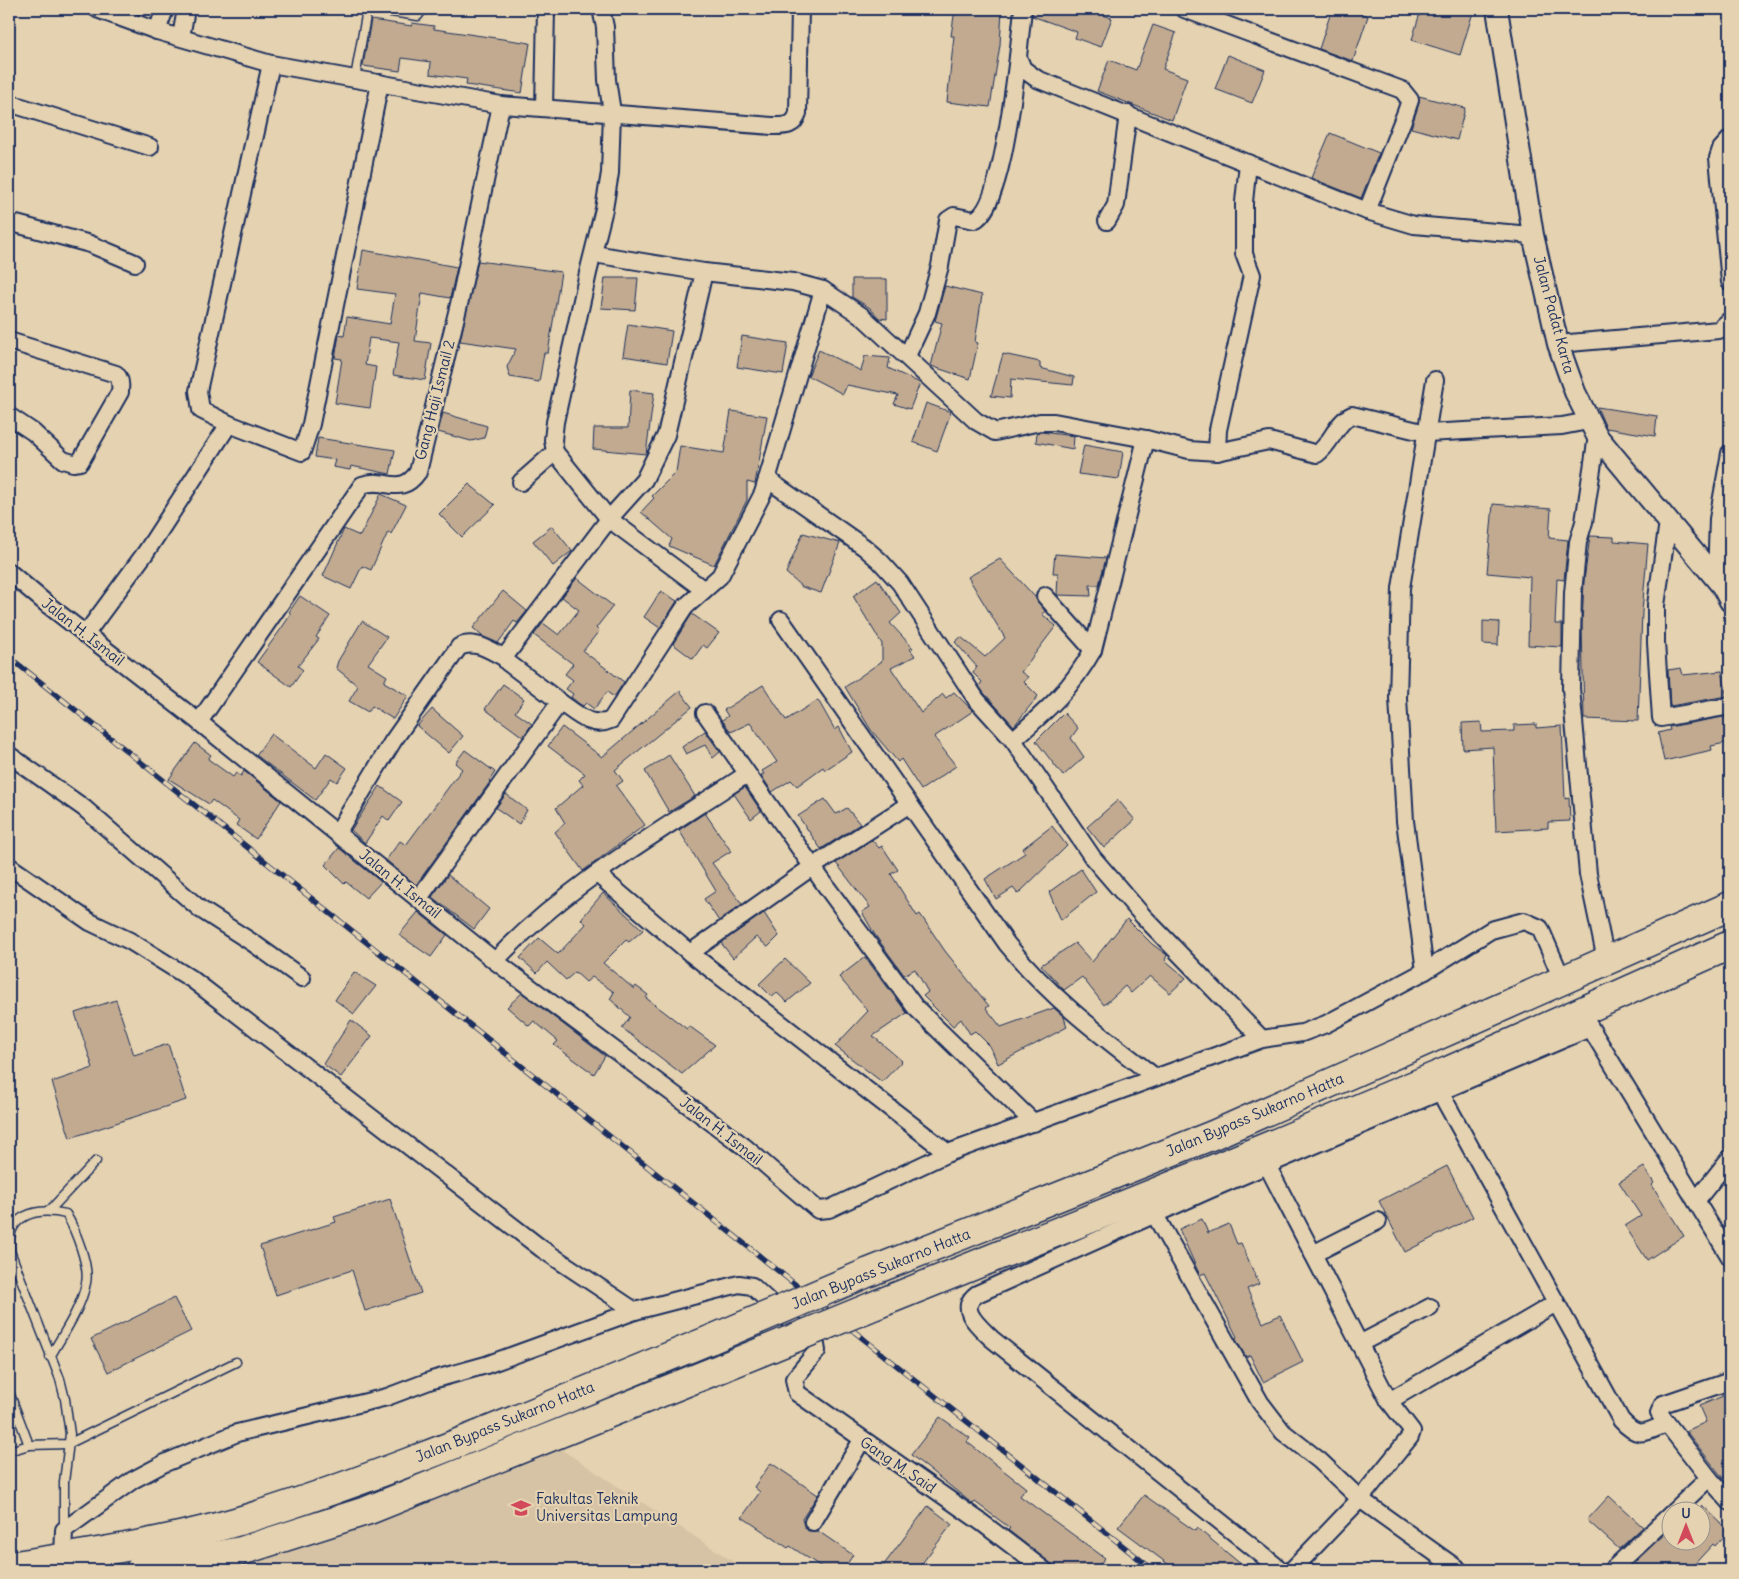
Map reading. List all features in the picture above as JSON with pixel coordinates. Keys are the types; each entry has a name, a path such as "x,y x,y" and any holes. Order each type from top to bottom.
{"highway":[{"name":"Jalan Bypass Sukarno Hatta","path":"9,1566 64,1558 237,1521 356,1481 712,1339 867,1274 1213,1135 1730,906"},
{"name":"Jalan Bypass Sukarno Hatta","path":"140,1570 241,1551 369,1510 1216,1168 1448,1071 1586,1019 1730,944"}],"street":[{"path":"96,9 157,31 271,64 501,105 612,112 772,126 791,125 796,121 800,97 800,9"},
{"path":"157,31 165,9"},
{"path":"181,37 186,9"},
{"path":"544,108 546,9"},
{"path":"601,9 605,27 607,80 612,112 610,173 594,254 588,273 555,422 553,440 555,452 614,515 704,590"},
{"path":"907,356 927,313 940,266 948,220 954,216 974,220 985,212 1005,149 1023,9"},
{"path":"1184,9 1402,90 1408,94 1410,100 1406,112 1367,211"},
{"name":"Jalan Padat Karta","path":"1497,9 1533,235 1558,344 1575,392 1593,428 1716,579 1730,601"},
{"path":"1018,57 1023,69 1037,79 1367,211 1414,225 1533,235"},
{"path":"271,64 198,391 201,410 229,424 302,452 311,424 380,83"},
{"path":"9,103 150,147"},
{"name":"Gang Haji Ismail 2","path":"198,722 362,485 368,483 401,485 411,481 418,472 460,300 501,105"},
{"path":"1107,221 1116,205 1128,114"},
{"path":"1730,139 1721,150 1718,158 1730,282"},
{"path":"1217,452 1218,430 1252,276 1244,254 1244,202 1248,163"},
{"path":"9,222 90,244 135,263"},
{"path":"594,254 704,272 793,282 823,290 862,316 976,421 995,432 1040,422 1054,422 1146,439 1189,450 1217,452 1269,441 1318,454 1327,447 1344,419 1352,415 1426,433 1562,426 1593,428 1584,522 1578,542 1573,593 1571,688 1588,874 1606,960"},
{"path":"506,658 614,515 644,480 666,436 704,272"},
{"path":"337,833 393,742 459,647 468,643 475,644 506,658 507,662 588,722 601,725 610,720 685,607 720,576 763,493 823,290"},
{"path":"1558,344 1720,330 1730,320"},
{"path":"9,341 116,374 121,385 120,392 80,462 73,463 63,460 33,432 9,416"},
{"path":"1425,971 1404,821 1398,698 1401,588 1436,380"},
{"path":"85,635 146,552 229,424"},
{"path":"1013,740 1060,699 1076,679 1093,650 1146,439"},
{"path":"521,482 555,452"},
{"path":"1716,579 1730,453"},
{"path":"767,479 880,561 900,583 976,699 1013,740 1094,858 1124,896 1262,1040"},
{"path":"1668,522 1656,605 1656,643 1662,718 1730,706"},
{"name":"Jalan H. Ismail","path":"9,572 85,635 198,722 496,961 746,1148 794,1192 818,1210 829,1209 948,1153 1155,1077 1262,1040 1302,1033 1326,1024 1425,971 1491,930 1524,921 1537,925 1542,930 1562,979"},
{"path":"1045,596 1093,650"},
{"path":"781,620 908,806 1007,944 1032,974 1071,1012 1155,1077"},
{"path":"419,898 560,702"},
{"path":"705,713 812,867 916,1007 1034,1123"},
{"path":"9,755 84,808 206,912 302,978"},
{"path":"496,961 523,931 551,907 747,774"},
{"path":"690,953 812,867 908,806"},
{"path":"9,866 90,922 130,940 193,980 542,1249 635,1311"},
{"path":"597,874 690,953 948,1153"},
{"path":"1281,1570 992,1339 969,1314 969,1302 977,1294 1267,1165 1440,1092 1586,1019 1730,1257"},
{"path":"1440,1092 1621,1420 1630,1431 1637,1434 1666,1424"},
{"path":"1696,1201 1730,1158"},
{"path":"1267,1165 1389,1401 1412,1431 1410,1437 1360,1499 1292,1570"},
{"path":"1155,1215 1260,1402 1283,1432 1320,1460 1360,1499 1459,1570"},
{"path":"1313,1254 1378,1221"},
{"name":"Gang M. Said","path":"635,1311 746,1284 752,1286 816,1344 816,1351 794,1379 797,1393 981,1522 1044,1570"},
{"path":"1389,1401 1556,1303"},
{"path":"1359,1344 1430,1307"},
{"path":"64,1558 64,1530 133,1480 165,1463 237,1433 388,1397 432,1380 486,1365 635,1311"},
{"path":"1730,1381 1663,1404 1659,1413 1730,1502"},
{"path":"813,1522 862,1440"},
{"path":"1683,1502 1709,1478"},
{"path":"1612,1570 1662,1522"}],"lane":[{"path":"355,78 368,10 418,16 423,9"},
{"path":"50,1210 96,1161"},
{"path":"50,1357 74,1315 87,1283 84,1259 72,1224 66,1214 50,1210 27,1215 13,1226 9,1244 50,1357 60,1379 65,1400 69,1421 64,1482 64,1530"},
{"path":"9,1451 29,1445 68,1444 236,1362"},
{"path":"9,1392 29,1445"}],"shaded area":[{"name":"Fakultas Teknik Universitas Lampung","path":"559,1448 746,1570 217,1570 224,1569"}],"building":[{"path":"955,9 1002,9 1000,45 990,107 947,102 954,36 951,36"},
{"path":"1033,9 1086,9 1112,18 1101,47 1075,38 1077,32 1032,16"},
{"path":"1332,9 1347,9 1368,16 1353,61 1319,49"},
{"path":"1421,9 1474,9 1460,55 1412,40"},
{"path":"371,20 412,26 412,23 434,26 434,29 530,43 522,93 466,85 467,79 430,74 431,62 402,58 400,71 363,66"},
{"path":"1153,25 1176,33 1163,69 1187,78 1172,120 1097,91 1109,60 1136,70"},
{"path":"1228,55 1265,70 1252,103 1215,89"},
{"path":"1419,96 1465,108 1457,140 1411,128 1419,103"},
{"path":"1330,133 1379,153 1361,198 1311,178"},
{"path":"363,250 457,267 450,298 422,293 415,341 431,343 425,380 393,375 399,342 369,338 365,365 376,367 370,408 335,403 342,359 335,358 339,335 344,336 347,317 390,324 395,294 357,289"},
{"path":"478,261 561,272 548,353 544,353 539,382 510,377 507,367 516,349 460,341"},
{"path":"605,278 638,278 635,310 601,308"},
{"path":"852,279 887,279 887,319 879,318 870,308 852,297"},
{"path":"945,286 982,295 975,342 978,343 970,379 931,366 942,323 935,321"},
{"path":"628,324 672,331 667,363 623,356"},
{"path":"742,336 788,343 783,374 737,367"},
{"path":"819,350 861,371 865,356 890,358 888,368 920,383 910,409 894,404 898,395 847,385 843,394 808,376"},
{"path":"1003,354 1040,362 1040,368 1074,377 1073,385 1011,379 1010,398 991,396"},
{"path":"630,390 654,393 646,454 593,449 594,428 628,428"},
{"path":"926,403 951,412 937,451 913,442"},
{"path":"1597,407 1657,416 1655,436 1606,428"},
{"path":"731,411 767,416 755,484 747,482 747,500 714,565 669,546 672,539 641,512 654,498 652,496 676,472 680,446 724,453"},
{"path":"443,413 487,426 484,438 471,441 438,432"},
{"path":"1037,433 1074,436 1073,449 1036,442"},
{"path":"318,438 395,450 390,474 351,466 350,470 333,467 335,460 315,457"},
{"path":"1084,445 1123,452 1119,479 1078,474"},
{"path":"469,484 495,505 462,537 439,514"},
{"path":"381,494 406,505 391,534 388,532 371,570 362,566 351,589 323,576 344,529 360,536"},
{"path":"1493,504 1551,509 1549,538 1568,540 1564,580 1557,579 1555,624 1562,624 1562,647 1528,645 1530,577 1487,573"},
{"path":"552,526 572,551 553,566 533,541"},
{"path":"803,533 840,543 821,593 802,587 786,573"},
{"path":"1590,536 1614,537 1614,541 1648,544 1642,612 1638,721 1584,719 1582,625 1584,581"},
{"path":"1055,554 1106,558 1099,585 1090,585 1091,596 1057,595 1058,573 1053,573"},
{"path":"1000,559 1035,597 1045,611 1042,614 1056,626 1021,672 1028,677 1024,682 1038,696 1014,726 979,686 982,682 973,673 977,667 955,642 961,637 985,657 1005,638 968,577"},
{"path":"577,578 613,606 596,628 599,631 583,651 624,682 614,697 607,692 594,709 586,703 583,706 578,703 571,697 573,694 566,689 573,680 565,674 573,664 534,635 543,623 559,635 579,610 562,597"},
{"path":"877,579 901,613 890,623 913,648 910,649 915,656 891,668 921,713 943,694 946,698 954,692 973,711 934,737 956,766 921,790 901,759 898,762 871,730 845,687 882,661 882,644 853,596"},
{"path":"503,591 527,611 517,623 514,621 498,643 482,636 473,628"},
{"path":"661,591 677,601 660,628 644,617"},
{"path":"300,596 330,616 316,637 319,639 298,666 303,670 291,687 257,662 291,614 289,612"},
{"path":"692,614 719,633 707,648 703,645 693,659 673,644"},
{"path":"362,621 387,637 368,664 387,676 384,682 408,696 393,719 372,706 368,712 349,701 358,686 336,668 338,661"},
{"path":"1483,621 1499,622 1498,645 1483,644"},
{"path":"1681,668 1683,675 1722,671 1727,696 1670,706 1668,670"},
{"path":"503,684 524,699 515,712 532,724 523,737 485,709"},
{"path":"763,685 786,720 818,700 835,730 839,727 852,752 825,770 823,767 797,786 791,780 772,792 761,775 764,774 762,771 777,762 750,723 731,732 722,720 728,716 724,710"},
{"path":"680,691 692,707 615,770 623,781 616,786 645,825 583,871 555,832 565,823 556,808 583,785 579,780 585,774 548,746 562,727 602,757"},
{"path":"432,709 463,736 449,753 417,726"},
{"path":"1064,713 1078,728 1071,738 1084,757 1063,776 1036,741"},
{"path":"1729,716 1730,742 1711,746 1712,750 1664,761 1658,733 1670,730 1669,727"},
{"path":"1481,722 1482,732 1514,731 1514,725 1536,724 1536,728 1562,726 1565,799 1569,798 1570,821 1548,822 1548,828 1496,831 1493,747 1463,749 1462,723"},
{"path":"705,731 720,752 713,758 705,745 686,754 682,747"},
{"path":"271,734 316,768 326,753 347,768 337,782 331,778 315,800 256,755"},
{"path":"195,743 211,755 208,759 233,777 236,773 241,776 244,771 281,801 256,839 236,825 239,820 212,800 209,804 169,779"},
{"path":"465,750 495,772 490,782 416,885 386,860 400,841 406,845 462,769 455,763"},
{"path":"669,755 695,796 669,812 645,771"},
{"path":"380,786 402,802 389,821 383,816 365,843 351,830"},
{"path":"745,787 761,811 751,819 734,794"},
{"path":"506,794 527,810 519,824 496,808"},
{"path":"825,799 836,814 847,808 860,824 821,849 798,816"},
{"path":"1118,800 1135,820 1104,848 1087,827"},
{"path":"705,813 731,851 712,863 742,904 719,921 704,899 716,891 679,830"},
{"path":"1052,826 1067,846 1018,894 1013,888 996,899 985,879 1025,853 1022,849"},
{"path":"872,840 879,848 882,846 898,870 891,874 917,916 920,914 945,951 989,1006 986,1008 1001,1027 1054,1008 1064,1017 1067,1027 998,1064 990,1046 975,1031 970,1034 961,1019 953,1026 923,996 928,992 915,969 904,975 875,935 862,912 870,907 836,863"},
{"path":"339,848 381,882 366,898 346,882 344,884 325,865"},
{"path":"1081,869 1096,892 1061,920 1049,892"},
{"path":"448,875 489,909 474,929 432,897"},
{"path":"603,893 643,930 629,942 626,940 603,963 634,989 636,986 648,995 646,998 687,1029 689,1026 715,1045 682,1074 622,1028 630,1017 610,999 614,992 592,977 586,982 575,972 566,980 547,962 537,973 520,958 539,938 558,954 586,924 581,919"},
{"path":"418,912 447,935 431,957 399,935"},
{"path":"764,913 779,936 768,947 756,937 733,958 721,943"},
{"path":"1127,919 1152,944 1167,955 1165,960 1186,978 1170,993 1150,976 1131,993 1125,986 1104,1005 1082,977 1064,990 1041,965 1075,943 1092,962"},
{"path":"865,957 907,1013 873,1036 902,1061 882,1082 835,1046 868,1011 839,977"},
{"path":"785,959 810,983 787,1002 777,993 772,997 759,984"},
{"path":"354,972 376,986 354,1014 335,1000"},
{"path":"522,993 605,1056 594,1074 554,1045 558,1041 534,1021 529,1026 507,1007"},
{"path":"116,1000 134,1055 168,1044 186,1100 70,1138 52,1082 93,1068 75,1013"},
{"path":"351,1020 372,1036 341,1077 323,1064"},
{"path":"1447,1166 1473,1217 1405,1252 1379,1201"},
{"path":"1644,1167 1654,1183 1652,1185 1684,1236 1647,1260 1625,1226 1641,1216 1619,1182"},
{"path":"390,1199 421,1293 365,1311 352,1270 276,1295 260,1246 336,1222 334,1217"},
{"path":"1202,1219 1208,1233 1229,1224 1237,1244 1241,1243 1259,1284 1247,1289 1263,1323 1280,1315 1303,1362 1263,1382 1250,1355 1246,1357 1235,1338 1237,1337 1205,1273 1200,1275 1179,1229"},
{"path":"174,1298 191,1331 108,1372 91,1339"},
{"path":"1730,1393 1730,1475 1723,1478 1686,1431 1706,1422 1699,1406"},
{"path":"940,1417 970,1438 967,1442 1026,1488 1020,1496 1105,1558 1095,1570 1059,1570 1008,1530 1010,1528 975,1502 973,1504 911,1455"},
{"path":"771,1463 818,1495 802,1519 804,1526 808,1531 818,1531 853,1555 843,1570 826,1570 790,1546 788,1548 742,1517 760,1492 754,1487"},
{"path":"1144,1495 1195,1531 1197,1528 1248,1570 1176,1570 1118,1527"},
{"path":"1609,1496 1643,1527 1619,1549 1587,1520"},
{"path":"928,1506 952,1524 917,1570 880,1570"},
{"path":"1712,1515 1729,1531 1715,1546 1713,1544"},
{"path":"1662,1536 1662,1552 1706,1552 1689,1570 1642,1570 1634,1563"}],"railway":[{"path":"9,657 1153,1570"}],"place":[{"name":"Fakultas Teknik Universitas Lampung","path":"521,1508"}]}
